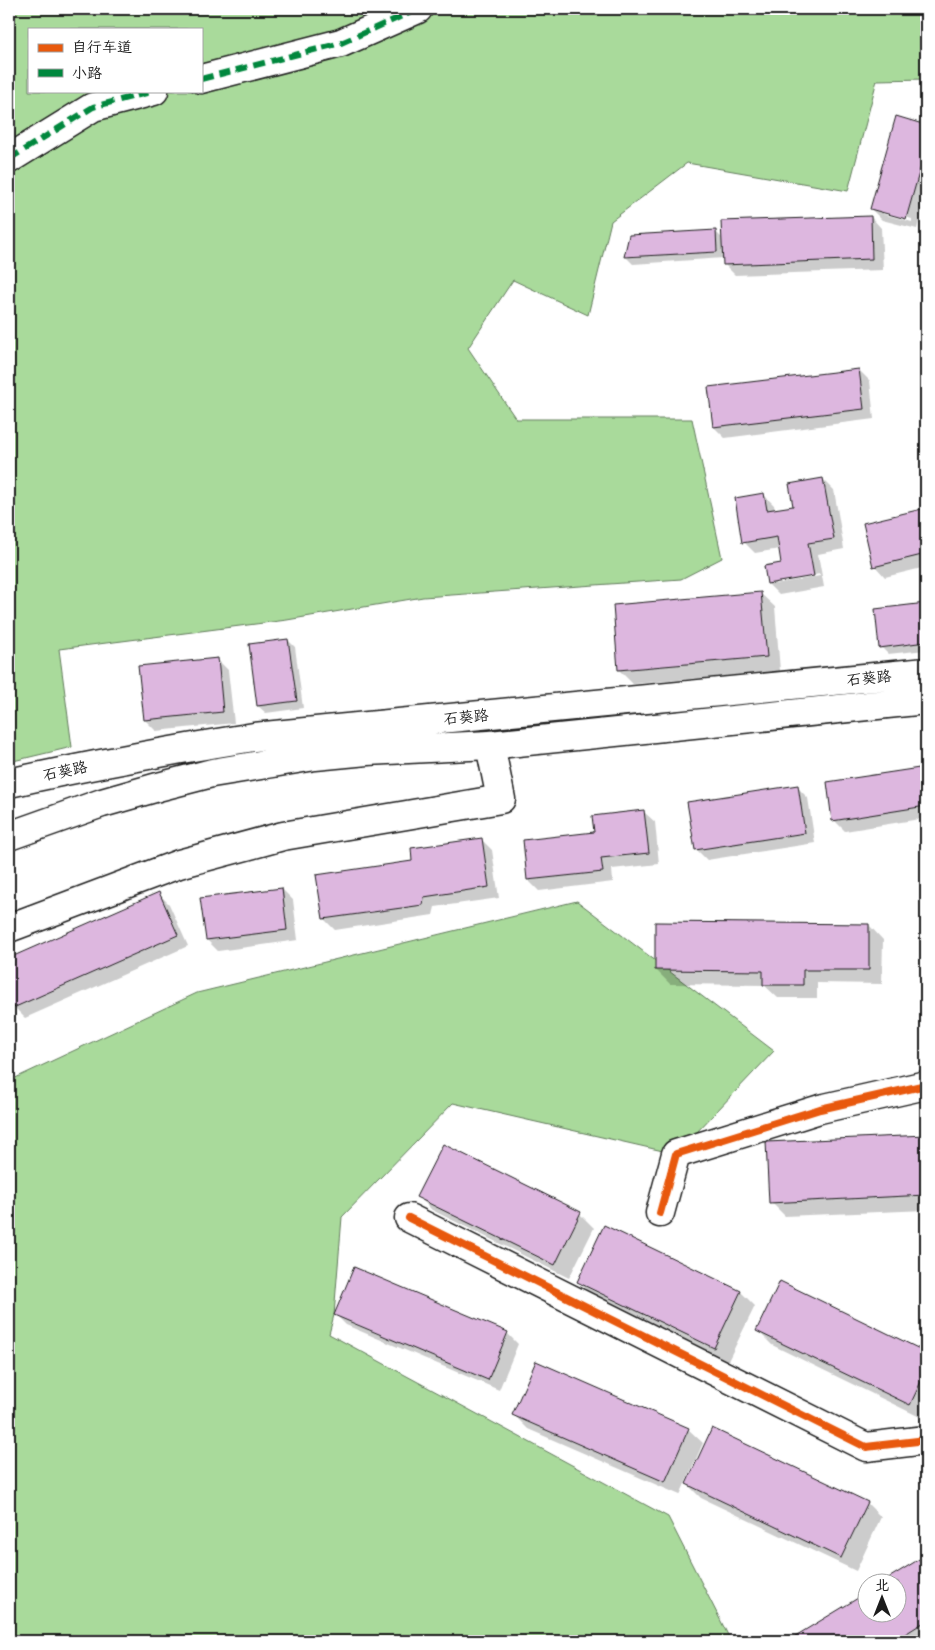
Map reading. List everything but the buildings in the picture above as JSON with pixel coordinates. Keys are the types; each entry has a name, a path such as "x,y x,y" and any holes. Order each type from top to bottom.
{"main road":[{"path":"202,79 341,43 418,9"},
{"path":"9,160 93,107 150,92"},
{"name":"石葵路","path":"9,783 72,769 254,737 926,672"},
{"path":"9,836 102,802 212,773 315,756 367,751 490,745 926,700"},
{"path":"9,928 179,864 283,836 501,799 490,745"},
{"path":"660,1213 676,1154 820,1109 926,1084"},
{"path":"409,1218 866,1447 926,1440"}],"green space":[{"path":"9,9 926,9 926,79 877,80 848,191 687,163 611,221 588,315 513,280 468,348 516,419 692,419 722,558 681,579 423,597 287,620 59,649 72,747 9,762"},
{"path":"577,901 774,1051 676,1154 453,1103 342,1217 334,1315 329,1334 668,1517 731,1641 9,1641 9,1081 197,993"}],"marked path":[{"path":"202,79 341,43 418,9"},
{"path":"9,159 93,107 150,92"}],"cycle path":[{"path":"660,1213 676,1154 820,1109 926,1085"},
{"path":"409,1218 866,1447 926,1440"}]}
